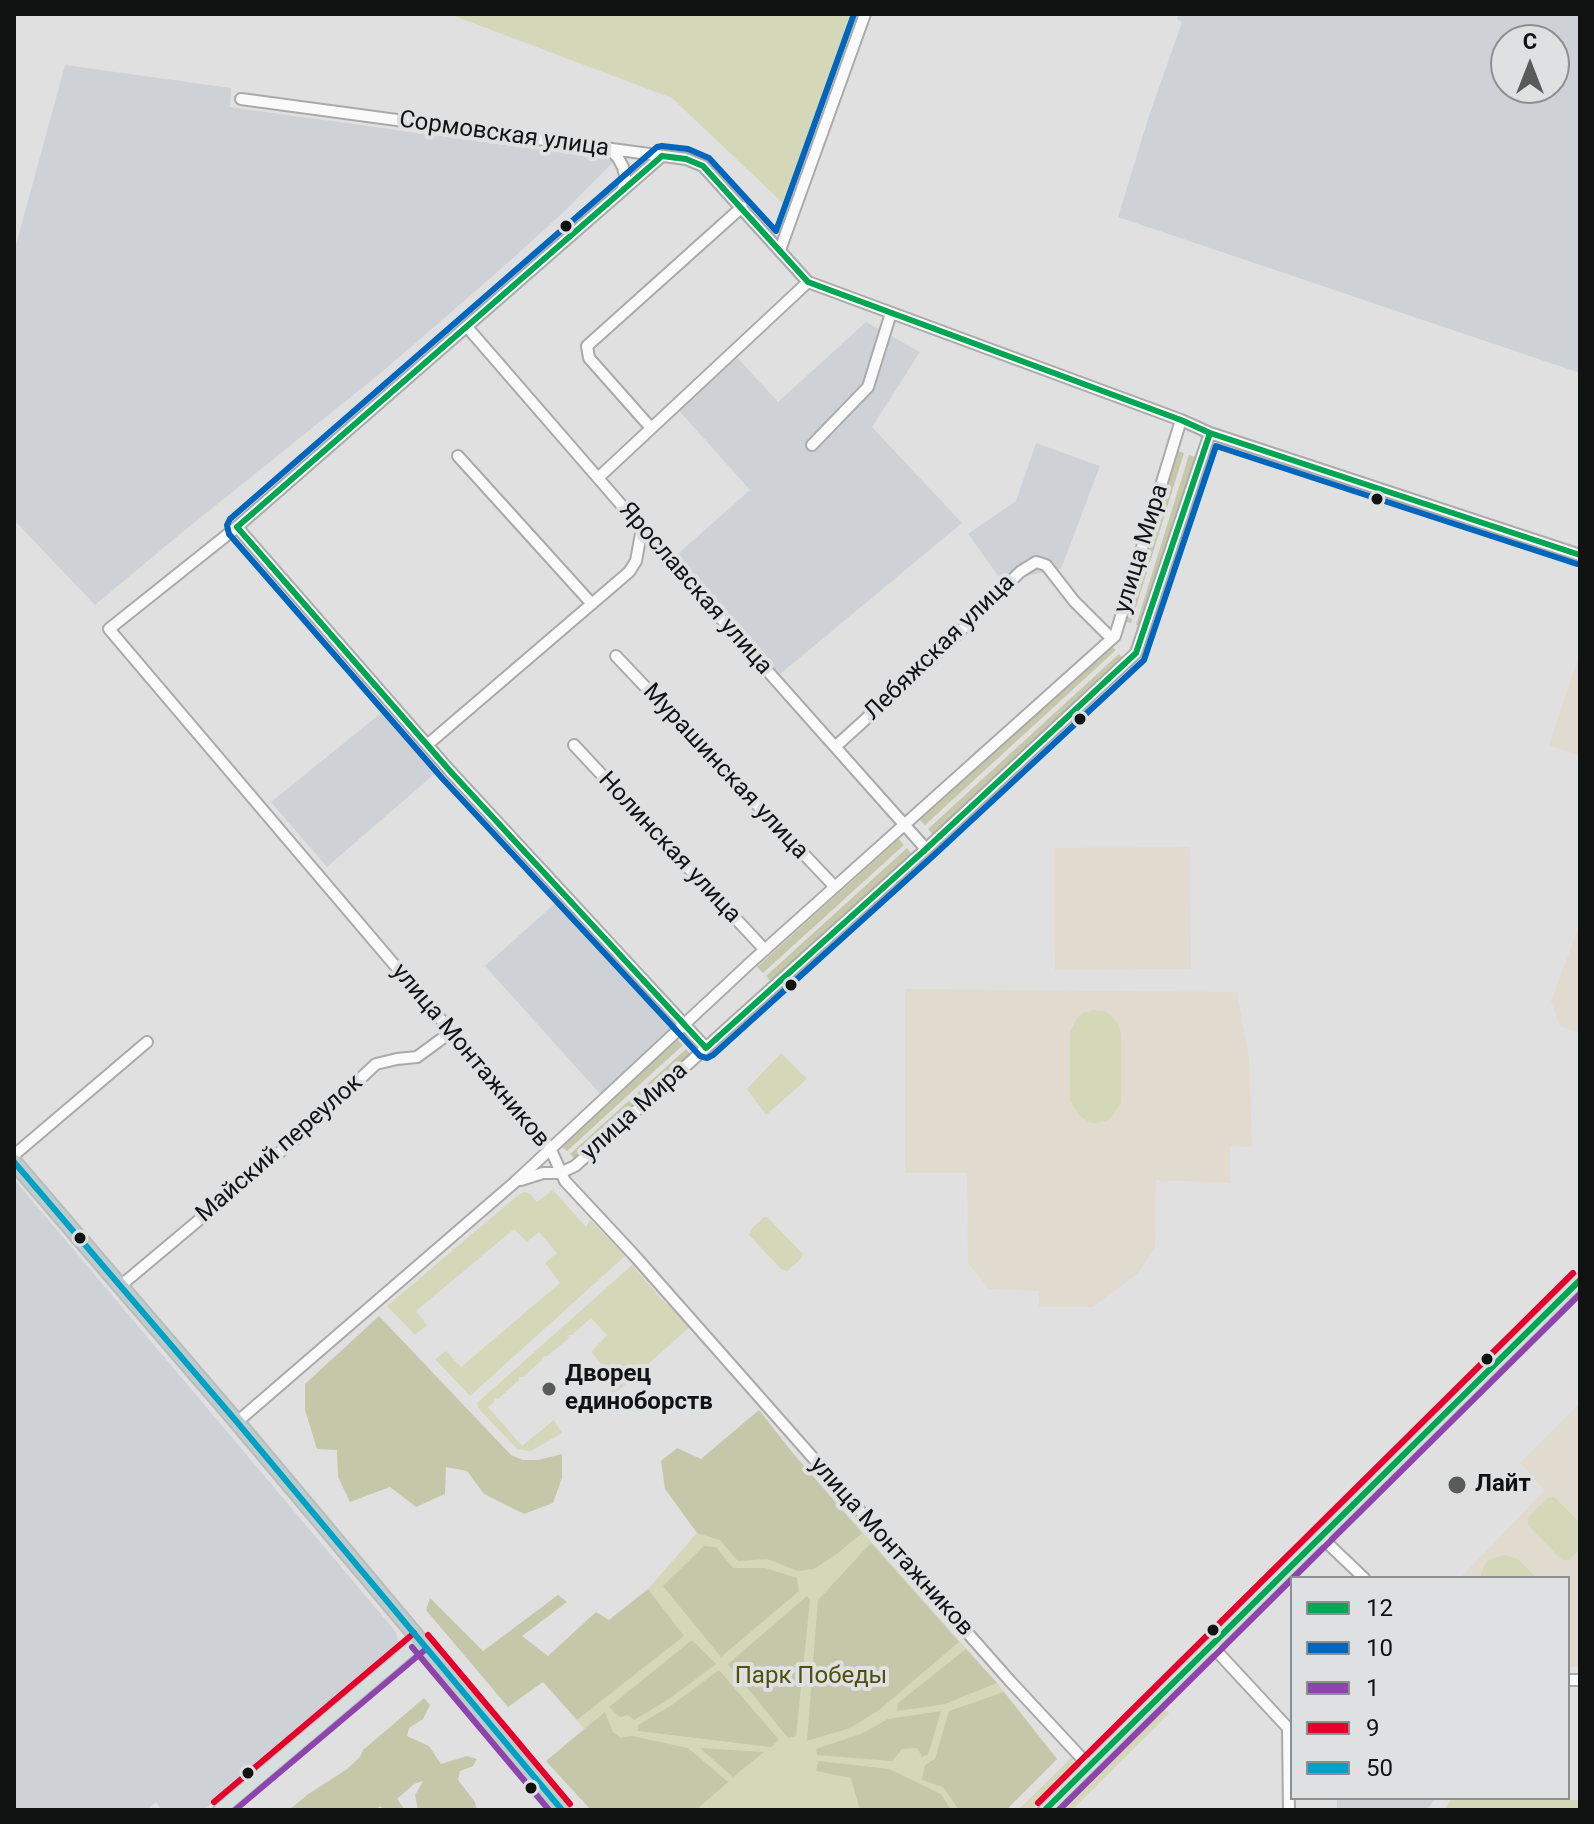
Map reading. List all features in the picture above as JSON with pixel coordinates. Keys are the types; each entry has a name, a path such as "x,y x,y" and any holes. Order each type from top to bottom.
{"highway":[{"path":"14,1162 562,1810"}],"main road":[{"path":"1045,1810 1580,1280"},
{"path":"220,1810 420,1641"}],"street":[{"path":"780,250 865,14"},
{"name":"Сормовская улица","path":"241,99 686,159 703,166 808,282 1210,433 1580,555"},
{"path":"610,149 623,167 623,190"},
{"path":"662,156 237,527 427,745 706,1048"},
{"path":"651,428 589,358 587,346 742,207"},
{"path":"598,478 808,282"},
{"path":"812,445 868,387 891,313"},
{"name":"Ярославская улица","path":"467,327 926,849"},
{"name":"улица Мира","path":"237,1422 515,1182 765,950 1115,636 1181,420"},
{"name":"улица Мира","path":"515,1182 532,1175 560,1173 575,1166 926,849 1136,653 1210,433"},
{"path":"458,456 592,604"},
{"name":"улица Монтажников","path":"237,527 109,629 550,1148 565,1181 1089,1766"},
{"path":"427,745 629,572 636,561 642,528"},
{"name":"Лебяжская улица","path":"835,747 933,658 1020,572 1036,562 1046,565 1074,601 1112,639"},
{"name":"Мурашинская улица","path":"616,656 835,887"},
{"name":"Нолинская улица","path":"574,745 765,950"},
{"name":"Майский переулок","path":"119,1287 292,1142 376,1064 417,1057 451,1032"},
{"path":"14,1155 147,1042"},
{"path":"1322,1538 1362,1576"},
{"path":"1211,1645 1288,1728 1289,1810"}],"shaded area":[{"path":"1179,14 1580,14 1580,373 1118,217 1182,22 1177,19"},
{"path":"65,65 231,88 230,107 615,160 566,210 382,372 95,605 14,520 14,247"},
{"path":"866,322 920,352 872,427 962,523 779,675 673,558 750,490 674,405 735,355 778,402"},
{"path":"1036,443 1100,466 1061,569 1002,581 968,534 1016,501"},
{"path":"1580,653 1580,756 1549,745"},
{"path":"386,709 439,770 327,867 271,802"},
{"path":"1190,847 1191,969 1055,970 1054,848"},
{"path":"561,898 672,1022 671,1033 602,1096 485,966"},
{"path":"1580,924 1580,1033 1560,1026 1551,1001"},
{"path":"905,989 1237,992 1249,1058 1252,1147 1230,1146 1230,1183 1156,1180 1155,1247 1138,1273 1093,1307 1039,1307 1039,1291 989,1289 968,1263 967,1173 905,1173"},
{"path":"14,1179 396,1632 398,1642 393,1650 204,1810 162,1810 156,1802 147,1810 14,1810"},
{"path":"1580,1403 1580,1667 1570,1667 1570,1576 1462,1576 1545,1490 1520,1463"},
{"path":"1337,1800 1434,1800 1427,1810 1337,1810"}],"green space":[{"path":"449,14 858,14 786,206 672,98"},
{"path":"1177,451 1184,453 1131,623 1124,621"},
{"path":"1189,455 1196,457 1142,627 1136,625"},
{"path":"1111,646 1116,650 925,825 920,820"},
{"path":"1119,654 1123,658 933,835 928,829"},
{"path":"899,839 904,845 763,973 757,967"},
{"path":"907,848 912,854 771,982 766,976"},
{"path":"1093,1010 1105,1011 1110,1015 1121,1033 1121,1103 1111,1118 1095,1123 1079,1115 1070,1100 1070,1032 1078,1017"},
{"path":"677,1039 683,1045 567,1151 562,1147 576,1134 574,1132"},
{"path":"686,1049 691,1054 576,1160 570,1154"},
{"path":"781,1053 807,1079 766,1115 747,1089"},
{"path":"553,1190 586,1227 590,1220 625,1256 470,1396 435,1359 446,1351 461,1367 560,1283 545,1263 557,1253 539,1232 527,1242 514,1229 416,1311 427,1325 415,1335 387,1306 517,1196 524,1192 537,1202"},
{"path":"767,1217 803,1254 787,1271 781,1269 749,1235 751,1229"},
{"path":"632,1265 663,1301 692,1325 621,1388 577,1417 596,1397 620,1386 591,1352 607,1335 591,1318 547,1356 543,1356 498,1399 494,1398 488,1407 522,1446 554,1420 562,1433 531,1451 517,1449 478,1408 477,1403"},
{"path":"379,1316 511,1455 523,1460 538,1460 562,1454 562,1478 553,1503 524,1514 484,1494 467,1471 446,1467 445,1494 416,1507 390,1487 350,1502 338,1477 337,1450 317,1449 305,1410 305,1384"},
{"path":"759,1410 862,1533 814,1569 798,1571 767,1559 738,1561 720,1540 697,1533 665,1489 661,1461 677,1448 701,1459"},
{"name":"Парк Победы","path":"796,1457 997,1683 1057,1759 1006,1810 591,1810 546,1761 584,1729 577,1720 683,1636 648,1589 697,1533"},
{"path":"1552,1497 1580,1523 1580,1549 1568,1560 1562,1560 1528,1525 1528,1518 1546,1499"},
{"path":"871,1543 959,1642 879,1710 850,1728 807,1741 818,1600"},
{"path":"704,1546 716,1547 733,1568 765,1568 797,1578 799,1591 721,1657 663,1586"},
{"path":"1504,1555 1518,1559 1535,1576 1481,1576 1489,1560"},
{"path":"648,1589 684,1636 577,1720 543,1682 508,1707 426,1610 430,1598 483,1651 558,1595 567,1602 522,1636 548,1656 596,1612 609,1620"},
{"path":"807,1596 810,1600 796,1736 788,1738 728,1664"},
{"path":"692,1640 716,1664 634,1720 628,1715 620,1717 609,1707"},
{"path":"966,1649 997,1683 945,1704 897,1711 898,1703"},
{"path":"719,1670 779,1740 771,1747 638,1731 638,1725 672,1705"},
{"path":"1004,1692 1057,1759 1006,1810 959,1810 943,1787 922,1780 925,1765 935,1759 949,1711"},
{"path":"424,1698 430,1705 423,1719 409,1728 407,1736 429,1746 441,1764 467,1756 477,1759 473,1766 460,1771 458,1780 475,1802 477,1810 418,1810 415,1795 423,1781 414,1784 397,1799 405,1810 385,1810 380,1806 375,1810 289,1810 347,1769 363,1750"},
{"path":"1162,1706 1169,1713 1072,1810 1058,1810"},
{"path":"941,1711 928,1755 922,1757 917,1748 902,1749 892,1761 817,1755 816,1749 861,1734 888,1719"},
{"path":"605,1712 613,1732 621,1738 632,1736 688,1748 728,1782 696,1810 591,1810 546,1761"},
{"path":"700,1748 764,1752 733,1777"},
{"path":"1072,1757 1072,1769 1031,1810 1018,1810"},
{"path":"818,1761 889,1769 941,1794 951,1810 860,1810 851,1778 816,1771"},
{"path":"1451,1800 1580,1800 1580,1810 1444,1810"}],"transit line":[{"name":"10","path":"854,14 776,231 709,158 688,149 657,147 230,519 227,525 229,534 442,778 700,1056 707,1058 713,1055 1144,660 1216,446 1577,564"},
{"name":"12","path":"662,156 686,159 703,166 808,282 1210,433 1136,653 706,1048 450,771 237,527 662,156"},
{"name":"12","path":"1210,433 1580,555"},
{"name":"50","path":"14,1162 562,1810"},
{"name":"9","path":"1038,1803 1573,1273"},
{"name":"12","path":"1045,1810 1580,1280"},
{"name":"1","path":"1295,1576 1580,1294"},
{"name":"1","path":"1059,1810 1290,1581"},
{"name":"9","path":"214,1802 414,1633"},
{"name":"9","path":"428,1635 570,1804"},
{"name":"1","path":"412,1647 549,1810"},
{"name":"1","path":"235,1810 426,1649"}],"place":[{"name":"Дворец единоборств","path":"549,1389"},
{"name":"Лайт","path":"1457,1485"}]}
